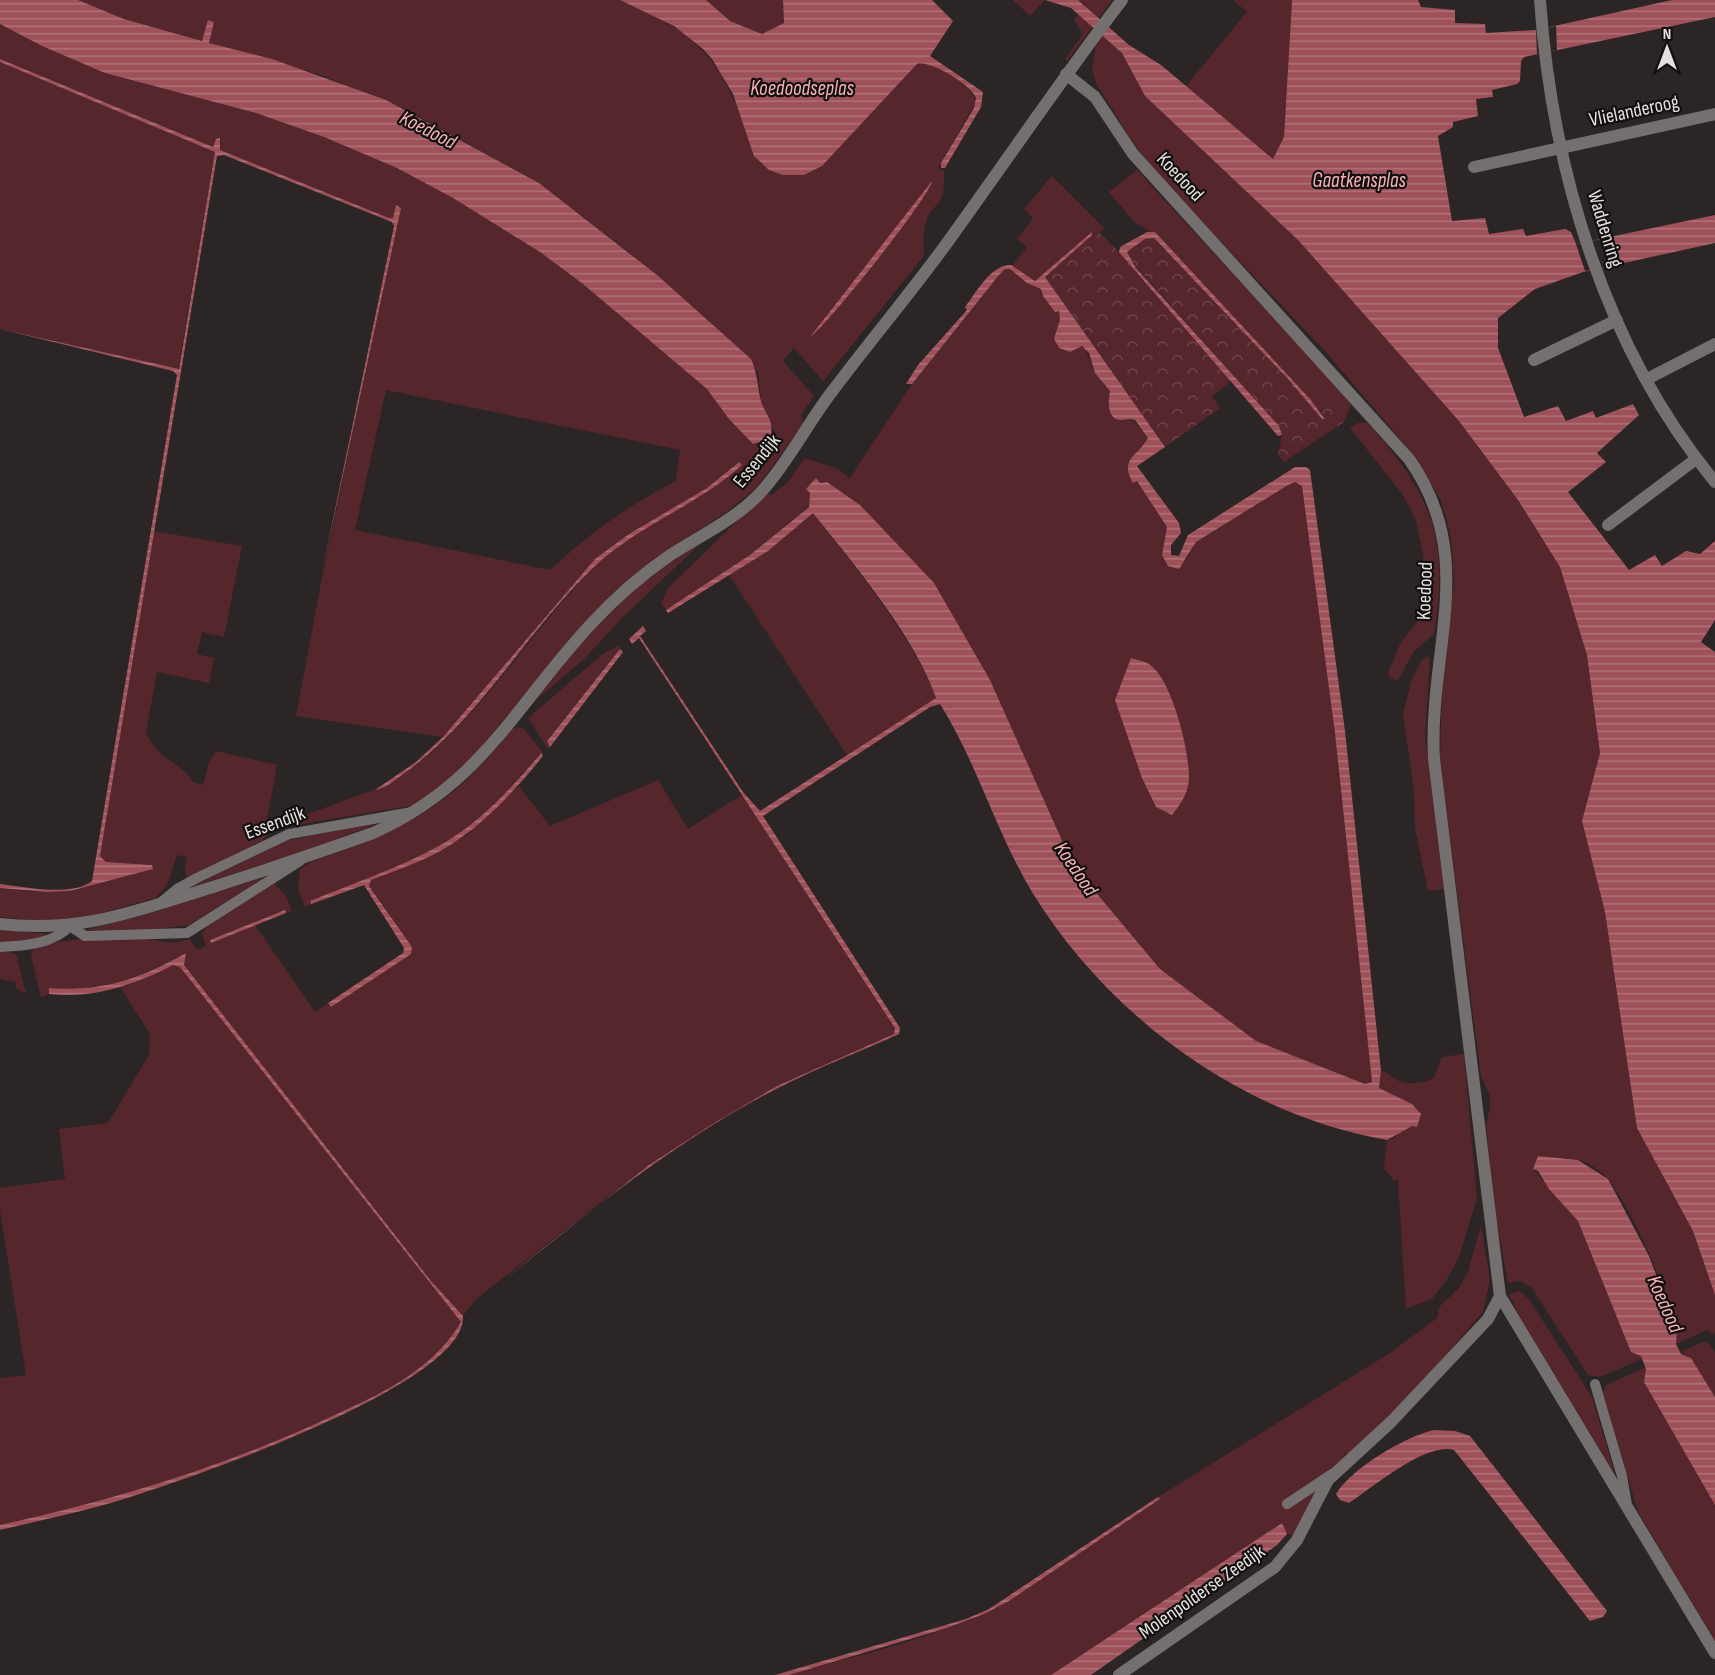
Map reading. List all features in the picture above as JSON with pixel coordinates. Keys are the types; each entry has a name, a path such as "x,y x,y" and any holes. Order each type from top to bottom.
{"street":[{"name":"Essendijk","path":"0,924 46,928 70,926 159,904 308,856 373,833 416,811 470,769 589,626 619,595 643,574 759,495 781,468 826,398 951,237 1066,74 1122,0"},
{"name":"Waddenring","path":"1540,0 1544,53 1553,114 1597,269 1617,320 1647,379 1696,459 1715,482"},
{"name":"Koedood","path":"1066,74 1095,97 1133,154 1409,459 1437,508 1443,527 1447,585 1434,700 1434,759 1500,1296 1715,1653"},
{"name":"Vlielanderoog","path":"1561,148 1715,114"},
{"path":"1473,167 1561,148"},
{"path":"1534,360 1617,320"},
{"path":"1647,379 1715,345"},
{"path":"1608,525 1696,459"},
{"name":"Molenpolderse Zeedijk","path":"1119,1675 1275,1567 1293,1547 1328,1480 1399,1414 1488,1319 1500,1296"}],"lane":[{"name":"Essendijk","path":"159,904 187,884 289,834 416,811"},
{"name":"Essendijk","path":"0,947 38,942 65,931 70,926 85,936 187,933 308,856"},
{"path":"1595,1384 1622,1476 1627,1507"},
{"name":"Molenpolderse Zeedijk","path":"1287,1504 1336,1472"}],"green space":[{"path":"78,0 620,0 653,15 678,30 698,46 726,83 762,164 777,172 792,175 807,173 822,166 917,64 932,66 951,75 968,89 976,102 938,168 944,171 943,193 927,219 924,256 823,381 794,348 783,361 814,396 801,415 804,423 758,486 728,511 654,559 611,594 574,634 473,757 453,777 416,805 296,825 296,821 274,827 263,840 187,879 185,869 187,857 177,855 167,885 155,898 88,917 46,921 0,917 0,888 34,892 70,891 153,869 152,865 106,862 100,856 153,531 242,546 224,637 202,632 197,654 214,658 209,683 157,672 146,732 157,750 188,775 193,782 203,785 209,762 216,751 277,765 265,830 396,779 429,755 460,725 577,585 605,557 627,540 695,498 741,465 738,462 707,488 629,534 595,559 443,737 296,716 323,572 400,208 396,205 393,218 389,218 220,150 221,140 214,147 0,59 0,24 42,46 105,73 256,113 324,137 397,168 453,198 540,252 583,284 707,389 729,419 753,444 770,447 778,439 761,401 758,372 630,253 539,183 407,110 321,75 208,43 214,22 208,20 203,41 124,19","holes":["386,390 680,450 676,481 610,521 550,570 355,530"]},
{"path":"706,0 783,0 784,23 762,34 730,21"},
{"path":"1013,0 1045,0 1030,16"},
{"path":"1078,0 1112,0 1067,61 1065,59 1083,34 1074,20 1086,5"},
{"path":"1233,0 1292,0 1284,138 1273,160 1186,86 1247,12"},
{"path":"1109,27 1115,33 1109,41 1122,53 1145,96 1298,240 1459,421 1518,500 1560,567 1587,655 1600,753 1582,821 1605,912 1637,1128 1693,1231 1715,1295 1715,1334 1707,1330 1676,1344 1670,1308 1641,1235 1607,1178 1593,1166 1581,1161 1538,1156 1533,1169 1578,1221 1642,1359 1600,1377 1588,1375 1532,1288 1520,1281 1508,1283 1493,1201 1486,1126 1490,1096 1481,1076 1440,761 1442,680 1454,583 1451,537 1441,500 1412,453 1326,352 1146,161 1096,83 1092,68 1096,46"},
{"path":"0,62 215,152 178,369 0,329"},
{"path":"1137,170 1340,390 1351,405 1344,422 1331,406 1320,411 1233,316 1149,231 1134,222 1109,192"},
{"path":"1052,176 1105,229 1093,234 1035,281 1012,266 1027,247 1017,239 1033,218 1024,209"},
{"path":"1099,232 1231,381 1212,396 1220,408 1165,447 1045,277 1092,235"},
{"path":"1153,238 1288,379 1323,420 1325,417 1320,411 1331,406 1344,422 1284,462 1278,455 1282,435 1279,426 1125,254 1145,239"},
{"path":"1005,269 1010,269 1027,283 1041,289 1043,296 1055,312 1059,311 1060,320 1056,343 1059,348 1070,352 1078,346 1085,348 1095,373 1110,391 1109,397 1148,438 1127,464 1167,527 1162,554 1186,561 1196,542 1288,485 1295,482 1303,486 1335,733 1372,1082 1365,1084 1256,1041 1160,969 1073,865 990,680 860,505 827,482 820,483 816,479 806,489 810,493 809,506 750,555 666,610 661,603 669,587 766,493 772,495 789,481 804,458 836,468 850,478 912,384","holes":["1142,778 1172,815 1156,807"]},
{"path":"1367,422 1407,472 1421,495 1437,543 1439,570 1434,634 1414,651 1398,680 1391,679 1388,673 1400,644 1424,612 1426,595 1423,554 1416,520 1403,495 1350,428 1358,423"},
{"path":"813,512 897,624 937,698 847,755 729,575 768,551"},
{"path":"705,539 623,617 583,660 530,705 582,642 634,589"},
{"path":"618,646 620,649 547,740 550,747 548,749 528,718 604,653"},
{"path":"1427,656 1430,659 1425,736 1444,889 1428,891 1415,828 1414,790 1403,714 1411,682 1421,661"},
{"path":"518,727 524,729 544,754 540,753 508,790 472,823 446,842 414,860 310,901 311,904 305,907 298,889 300,869 311,862 373,838 423,813 467,779 512,729"},
{"path":"658,780 688,829 743,794 896,1028 894,1034 777,1086 649,1165 475,1300 463,1316 431,1281 184,965 186,953 152,970 120,981 88,988 49,988 49,994 41,997 31,956 34,947 91,939 148,939 173,943 189,939 198,950 206,946 202,934 209,923 273,882 286,896 292,911 286,913 285,910 210,940 211,943 255,925 315,1012 328,1003 331,1007 411,954 412,947 369,885 371,880 431,856 465,836 519,786 550,826"},
{"path":"393,817 325,844 189,888 286,841"},
{"path":"265,877 189,925 140,931 86,930 151,913"},
{"path":"0,930 48,934 36,939 0,943"},
{"path":"0,950 16,954 26,994 16,988 16,982 0,979"},
{"path":"174,965 180,967 461,1322 435,1355 401,1381 286,1437 166,1481 84,1505 0,1525 0,1378 26,1375 0,1210 0,1188 65,1179 59,1129 108,1123 149,1055 150,1034 121,988"},
{"path":"1464,1054 1477,1198 1459,1257 1446,1281 1432,1299 1406,1309 1398,1180 1394,1181 1384,1168 1387,1140 1393,1139 1417,1112 1412,1104 1379,1089 1381,1071 1403,1082 1421,1082 1434,1078 1442,1057"},
{"path":"1481,1225 1490,1280 1483,1312 1395,1413 1349,1454 1346,1453 1316,1491 1296,1536 1287,1534 1282,1523 1051,1675 789,1675 929,1635 1009,1601 1159,1500 1158,1497 1390,1353 1437,1318 1440,1306 1459,1288 1468,1272"},
{"path":"1519,1291 1529,1299 1592,1397 1616,1476 1522,1322 1509,1294"},
{"path":"1703,1342 1709,1344 1715,1352 1715,1397 1691,1358 1680,1352"},
{"path":"1646,1367 1644,1382 1715,1505 1715,1641 1638,1512 1603,1393 1606,1385"}],"water":[{"path":"0,0 78,0 124,19 202,41 208,20 214,22 209,43 272,59 386,100 539,183 657,275 751,359 761,401 771,424 771,432 778,439 770,447 760,442 753,444 729,419 707,389 583,284 540,252 453,198 397,168 324,137 256,113 105,73 42,46 0,24"},
{"name":"Koedoodseplas","path":"620,0 706,0 730,21 762,34 784,23 783,0 932,0 953,21 930,56 983,92 981,107 945,168 941,168 941,163 974,108 976,98 959,80 931,66 917,64 822,166 804,175 783,175 769,170 754,156 733,94 712,59 703,49 674,26"},
{"name":"Gaatkensplas","path":"1045,0 1078,0 1129,45 1161,65 1273,159 1284,137 1292,0 1418,0 1421,7 1455,10 1455,23 1485,24 1486,33 1536,30 1672,0 1715,0 1715,17 1524,57 1521,61 1520,81 1517,84 1492,90 1493,97 1476,99 1478,116 1453,122 1453,127 1438,136 1452,221 1485,218 1489,234 1523,229 1526,236 1565,229 1571,232 1576,244 1715,215 1715,243 1583,272 1535,289 1498,318 1498,348 1524,417 1558,406 1566,421 1593,411 1596,418 1633,404 1639,415 1597,453 1606,462 1568,492 1629,570 1655,555 1662,566 1686,551 1700,554 1715,541 1715,620 1701,642 1715,652 1715,1295 1693,1231 1637,1128 1605,912 1582,821 1600,753 1587,655 1560,567 1518,500 1459,421 1298,240 1145,96 1122,53 1071,8"},
{"path":"0,59 213,147 216,139 220,138 220,150 389,218 393,218 396,205 401,208 322,572 394,226 392,222 224,155 217,156 100,856 106,862 152,865 153,869 70,891 46,892 0,888 0,884 60,890 73,889 92,881 177,375 173,371 0,329 179,369 215,152 0,62"},
{"path":"932,181 915,210 877,260 836,310 810,337"},
{"path":"1092,232 1092,235 1045,277 1165,447 1137,466 1179,523 1181,533 1171,545 1171,555 1179,556 1188,535 1295,467 1306,467 1310,470 1345,731 1381,1071 1379,1088 1412,1104 1421,1114 1417,1127 1412,1126 1387,1140 1333,1127 1281,1108 1231,1084 1184,1054 1140,1019 1100,980 1063,938 1032,892 1008,846 965,750 940,704 930,707 763,816 900,1028 899,1034 778,1088 737,1110 659,1160 592,1210 649,1165 711,1125 777,1086 894,1034 895,1028 639,638 632,644 629,639 643,626 646,631 640,636 743,792 760,811 936,698 927,675 899,626 813,513 768,551 668,613 666,610 750,555 809,507 810,493 806,489 816,478 820,483 827,482 860,505 934,583 990,680 1073,865 1160,969 1256,1041 1365,1084 1372,1082 1335,733 1302,486 1295,482 1288,485 1196,542 1179,569 1168,566 1162,555 1167,527 1137,481 1133,483 1128,469 1131,459 1148,438 1135,420 1120,420 1113,416 1109,404 1110,391 1095,373 1089,353 1082,346 1070,352 1059,348 1054,339 1060,320 1059,311 1055,312 1043,296 1041,289 1027,283 1010,269 1005,269 999,275 912,384 906,384 918,365 967,310 965,307 990,274 1003,266 1011,265 1035,281"},
{"path":"1147,232 1155,232 1310,399 1325,419 1322,419 1288,379 1154,238 1145,239 1127,252 1136,268 1279,426 1282,435 1278,436 1119,252 1120,247"},
{"path":"739,462 742,465 724,479 628,540 593,568 568,593 455,729 402,775 375,790 416,762 443,737 595,559 629,534 707,488"},
{"path":"620,649 623,652 550,747 547,741"},
{"path":"1131,658 1149,664 1157,672 1165,684 1178,716 1186,750 1189,782 1184,798 1172,815 1156,807 1142,778 1115,700"},
{"path":"541,753 543,756 519,785 478,825 431,856 371,880 369,886 412,947 411,954 331,1007 328,1003 403,953 404,948 364,885 311,904 310,901 412,860 444,843 496,802"},
{"path":"285,910 286,913 211,943 210,940"},
{"path":"186,953 184,965 431,1281 463,1316 461,1322 180,967 173,965 144,979 113,989 82,994 49,994 49,988 87,988 120,982 152,970"},
{"path":"1538,1156 1578,1160 1608,1179 1649,1256 1677,1329 1676,1344 1681,1354 1691,1358 1715,1397 1715,1505 1644,1382 1646,1369 1641,1356 1631,1352 1578,1221 1549,1189 1538,1171 1533,1169"},
{"path":"592,1210 476,1302 548,1244"},
{"path":"460,1324 452,1343 420,1371 373,1399 316,1427 202,1473 124,1499 0,1530 0,1525 84,1505 166,1481 286,1437 401,1381 435,1355"},
{"path":"1434,1430 1455,1431 1470,1436 1607,1611 1603,1617 1590,1621 1454,1450 1442,1449 1415,1459 1349,1503 1340,1500 1336,1494 1366,1464 1408,1439"},
{"path":"1158,1497 1160,1499 1009,1601 984,1614 947,1628 789,1675 775,1675 966,1619 989,1609"},
{"path":"1282,1523 1287,1534 1277,1545 1091,1675 1051,1675"}],"pier":[{"path":"1556,26 1557,50 1537,54 1536,30"},
{"path":"1602,239 1611,266 1585,271 1576,244"}]}
